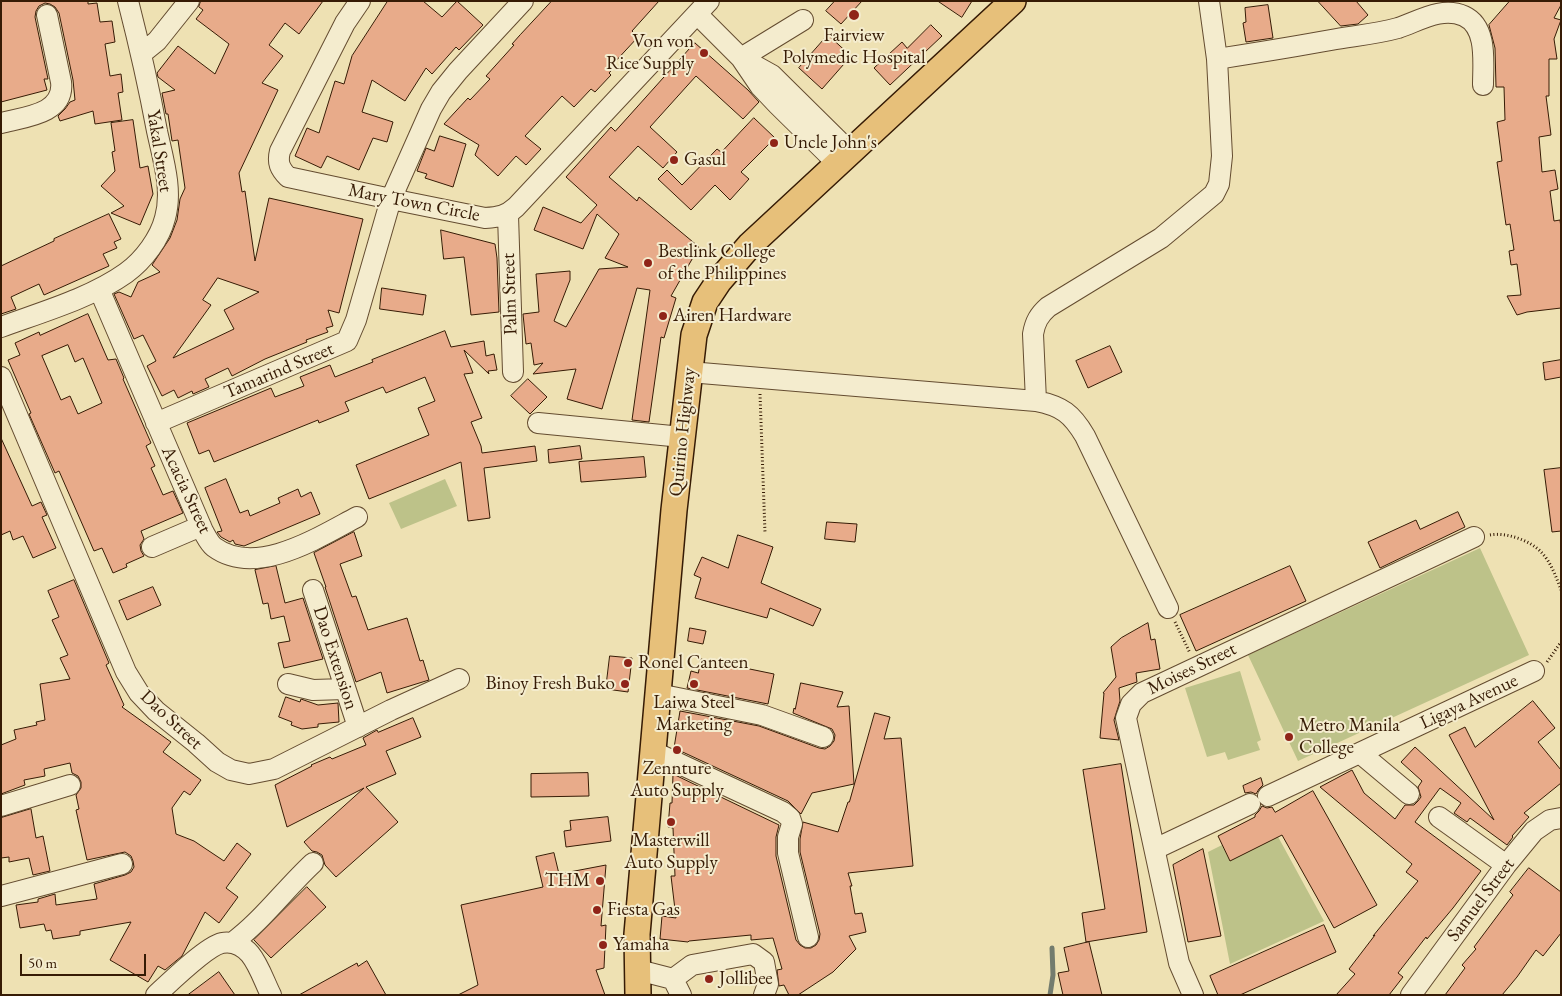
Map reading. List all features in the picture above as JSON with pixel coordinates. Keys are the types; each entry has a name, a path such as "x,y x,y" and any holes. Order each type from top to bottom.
{"main road":[{"name":"Quirino Highway","path":"638,995 637,934 652,751 682,437 694,335 705,302 718,281 750,245 1013,1"}],"street":[{"name":"Yakal Street","path":"1,327 99,289 127,272 145,255 158,235 166,217 168,189 141,54 128,1"},
{"path":"141,54 157,41 189,1"},
{"name":"Mary Town Circle","path":"360,1 345,23 280,151 278,159 280,169 288,176 485,218 498,218 508,215 703,8"},
{"name":"Tamarind Street","path":"156,423 347,341 356,320 391,199 431,109 458,70 522,1"},
{"path":"1036,401 1033,334 1035,323 1040,314 1048,307 1161,238 1214,194 1219,184 1222,156 1218,59 1209,1"},
{"path":"703,8 760,86 845,158"},
{"path":"1218,59 1387,31 1439,13 1450,12 1464,16 1472,21 1478,30 1483,50 1484,85"},
{"path":"1,123 48,110 60,98 62,92 61,82 47,15"},
{"path":"741,58 803,20"},
{"name":"Palm Street","path":"508,215 513,372"},
{"name":"Acacia Street","path":"99,289 201,526 212,546 230,555 252,558 273,556 308,543 357,517"},
{"path":"689,372 1036,401 1064,410 1077,422 1085,436 1168,608"},
{"name":"Dao Street","path":"1,377 126,672 139,693 156,711 217,762 231,770 249,774 274,769 459,679"},
{"path":"538,423 682,437"},
{"path":"152,547 201,526"},
{"name":"Moises Street","path":"1193,995 1179,963 1126,718 1131,704 1142,692 1474,537"},
{"name":"Dao Extension","path":"313,590 358,727"},
{"name":"Ligaya Avenue","path":"1155,849 1534,671"},
{"path":"288,684 313,690 345,689"},
{"path":"658,694 762,715 823,737"},
{"path":"652,751 783,812 790,818 792,824 788,837 788,853 808,937"},
{"path":"1360,753 1409,794"},
{"path":"1,806 70,785"},
{"path":"1439,817 1506,865"},
{"name":"Samuel Street","path":"1411,995 1506,865 1534,831 1541,824 1561,818"},
{"path":"232,943 246,932 313,863"},
{"path":"1,896 122,864"},
{"path":"156,995 210,948 224,943 232,943 248,952 255,961 271,995"},
{"path":"638,970 677,987 692,965 753,954 764,962 768,984 764,995"}],"path":[{"path":"760,378 765,533"},
{"path":"1474,537 1496,534 1518,538 1540,551 1554,572 1561,590"},
{"path":"1168,608 1197,667"},
{"path":"1534,671 1550,660 1561,642"}],"green space":[{"path":"445,479 457,506 401,529 389,503"},
{"path":"1480,548 1529,655 1298,761 1248,655"},
{"path":"1240,671 1261,740 1257,742 1260,750 1228,760 1225,752 1207,757 1185,688"},
{"path":"1270,822 1324,921 1230,964 1208,852 1222,845 1230,861"}],"building":[{"path":"1,1 88,1 88,4 97,3 100,22 112,21 115,42 105,44 110,76 121,74 123,92 118,93 122,120 95,124 93,111 60,121 58,116 70,102 75,100 73,80 59,13 55,7 45,3 39,6 35,17 48,79 44,79 47,90 1,102"},
{"path":"201,1 323,1 299,34 285,23 269,45 283,56 262,83 278,90 239,173 242,192 245,191 255,261 269,198 363,219 339,313 328,310 333,326 326,328 328,332 306,340 307,342 265,359 232,376 228,368 205,379 209,387 193,394 192,391 178,398 174,390 162,396 147,366 156,361 143,335 134,339 114,294 119,292 131,297 138,282 160,272 152,265 170,238 177,220 180,199 185,188 178,140 172,141 168,114 166,114 162,93 175,90 158,77 157,73 178,46 215,74 229,44 196,19 203,10 199,7","holes":["218,278 259,292 224,310 234,329 173,358 211,305 203,300"]},
{"path":"388,1 423,1 442,17 457,1 483,25 459,50 456,47 432,74 426,68 405,101 372,80 362,112 393,122 387,142 373,138 359,170 327,156 321,168 295,156 307,128 319,133 335,81 344,84 352,56"},
{"path":"552,1 659,1 632,31 638,37 613,64 615,66 609,73 611,75 595,92 591,89 574,107 562,96 525,136 541,149 526,165 516,156 498,176 475,155 479,145 444,124 468,98 470,100 490,79 486,76 514,45 512,44"},
{"path":"835,1 862,1 841,24 826,11"},
{"path":"938,1 972,1 962,17"},
{"path":"1318,1 1356,1 1368,15 1358,24 1341,26"},
{"path":"1510,1 1561,1 1561,5 1554,18 1561,20 1554,39 1557,59 1549,59 1549,96 1546,96 1551,135 1539,137 1542,172 1555,170 1558,189 1550,191 1554,221 1560,220 1561,228 1561,308 1517,315 1507,296 1521,295 1517,264 1511,265 1509,251 1514,250 1510,224 1506,225 1497,162 1502,161 1497,122 1505,120 1504,87 1496,87 1495,48 1489,25"},
{"path":"1268,5 1273,38 1246,42 1243,23 1246,22 1245,8"},
{"path":"931,25 942,36 890,85 874,68 902,42 907,48"},
{"path":"828,35 851,56 822,89 799,68"},
{"path":"695,43 759,102 743,119 696,76 650,127 677,152 663,168 638,146 609,177 637,201 639,197 699,247 671,296 676,298 664,338 661,337 649,422 632,420 650,290 637,288 602,409 567,399 576,369 533,374 543,363 534,365 531,343 526,344 523,314 539,312 536,274 570,271 570,280 554,321 566,327 599,269 628,267 605,258 619,234 597,214 583,249 534,230 543,207 581,223 597,205 566,177 611,127 615,131"},
{"path":"754,118 775,138 741,172 749,179 730,200 715,185 691,210 658,179 667,170 682,185 717,149 721,152"},
{"path":"133,120 140,168 148,166 153,194 140,225 111,213 124,206 101,186 115,171 112,152 115,151 111,123"},
{"path":"440,136 466,144 453,187 425,178 427,174 417,171 426,148 434,151"},
{"path":"109,214 121,239 114,242 117,248 103,254 109,266 44,295 39,284 11,297 16,309 1,314 1,266"},
{"path":"441,230 495,244 499,312 471,315 464,257 444,259"},
{"path":"382,288 426,295 423,315 380,309"},
{"path":"88,314 108,360 116,359 151,443 146,446 155,466 151,468 163,495 173,491 183,513 141,531 144,539 140,545 144,556 126,564 127,567 113,573 102,548 94,551 59,471 55,473 8,360 20,355 15,343 39,332 40,335","holes":["68,345 75,362 83,358 102,403 78,414 70,396 61,400 42,356"]},
{"path":"445,331 451,347 484,341 486,356 494,354 497,370 488,371 489,374 464,350 473,373 464,374 482,418 471,422 482,453 535,446 537,461 484,468 490,518 468,521 461,462 369,499 356,465 429,435 418,408 435,401 425,377 386,393 383,387 345,402 349,411 319,423 318,420 214,462 209,450 199,454 187,423 271,388 275,397 304,386 300,377 330,365 335,377"},
{"path":"1110,346 1122,372 1088,388 1076,361"},
{"path":"1561,360 1561,377 1545,380 1543,363"},
{"path":"528,379 547,397 530,414 511,396"},
{"path":"1,438 32,506 41,502 47,515 42,517 56,548 33,558 23,536 13,540 10,531 1,535"},
{"path":"580,446 582,459 549,463 548,450"},
{"path":"644,457 646,477 581,482 579,462"},
{"path":"1561,468 1561,531 1552,532 1544,470"},
{"path":"226,479 240,513 248,510 250,516 280,503 278,498 298,489 301,497 311,492 320,514 244,546 235,544 233,540 230,542 221,537 217,532 222,531 205,488"},
{"path":"1458,512 1465,527 1380,568 1368,542 1416,520 1420,529"},
{"path":"827,522 857,524 855,542 825,539"},
{"path":"354,532 362,556 340,564 352,597 356,596 368,630 407,618 420,661 423,660 429,680 387,693 381,672 356,682 314,553"},
{"path":"738,535 773,547 761,583 821,609 813,626 770,608 767,618 695,598 701,578 694,575 702,557 728,568"},
{"path":"276,566 285,603 303,598 323,659 284,668 278,643 290,641 284,616 271,619 268,603 263,604 255,570"},
{"path":"1290,566 1306,601 1196,651 1180,615"},
{"path":"74,580 109,663 106,665 124,705 122,707 171,742 163,752 201,780 190,795 184,791 172,808 176,834 194,841 224,861 237,843 251,854 226,888 238,897 219,923 205,912 182,956 165,970 158,966 148,982 110,960 131,922 80,931 80,935 53,939 51,930 46,931 44,924 20,928 16,905 38,902 38,899 55,894 56,905 97,899 94,884 125,875 131,872 134,867 131,856 125,852 87,860 76,810 79,809 76,795 81,788 81,782 78,776 72,773 70,763 44,769 45,776 24,780 25,785 1,794 1,745 16,739 14,730 37,725 36,722 45,720 40,684 70,679 60,658 68,655 52,620 59,617 48,591"},
{"path":"153,587 161,605 127,620 119,601"},
{"path":"1148,623 1151,640 1155,639 1160,669 1136,673 1137,682 1119,688 1120,701 1114,720 1119,740 1100,738 1103,693 1116,677 1111,647 1121,638"},
{"path":"690,628 706,631 703,644 688,641"},
{"path":"610,656 632,658 628,692 606,689"},
{"path":"701,659 774,674 768,704 687,688 691,671 698,673"},
{"path":"801,683 843,692 837,707 849,706 854,784 812,793 801,814 788,801 674,748 680,711 759,726 825,749 834,741 835,735 832,729 793,713"},
{"path":"286,697 300,702 301,699 318,705 338,703 339,722 318,724 318,727 302,729 291,725 292,722 279,717"},
{"path":"1533,701 1555,728 1538,742 1561,770 1561,783 1524,813 1529,817 1512,836 1507,845 1470,818 1467,822 1454,813 1461,803 1440,788 1415,822 1481,871 1453,908 1427,939 1426,937 1398,973 1403,977 1389,995 1336,995 1355,974 1349,969 1418,881 1406,872 1412,864 1320,787 1352,770 1364,793 1395,819 1405,805 1414,805 1421,797 1418,787 1422,781 1401,762 1415,747 1494,820 1449,735 1465,727 1475,747"},
{"path":"875,713 890,717 884,739 901,738 913,866 848,873 852,886 850,886 855,914 862,913 866,932 849,936 856,949 833,972 798,995 789,995 784,985 779,986 777,970 782,969 773,938 751,940 751,935 688,942 660,939 662,916 676,918 671,876 675,876 673,828 668,827 670,803 672,803 673,774 779,825 776,837 776,856 796,940 805,948 811,948 816,945 820,934 800,852 803,822 838,832 849,802"},
{"path":"413,718 421,737 386,751 396,774 366,787 398,822 336,877 325,865 322,855 312,851 304,842 364,788 287,827 275,785 311,765 330,757 332,759 366,745 363,738 377,730 378,732"},
{"path":"1121,764 1147,932 1086,942 1082,913 1105,909 1083,770"},
{"path":"588,773 589,796 531,797 531,774"},
{"path":"1261,778 1263,785 1256,794 1251,792 1245,793 1243,786"},
{"path":"1313,791 1377,905 1334,928 1282,835 1230,861 1218,836 1255,817 1262,806 1272,807 1275,812"},
{"path":"31,809 36,838 43,836 50,871 33,875 29,858 9,862 9,857 1,858 1,818"},
{"path":"608,817 611,841 566,847 564,831 571,830 570,821"},
{"path":"1203,849 1221,936 1188,942 1173,865"},
{"path":"554,853 559,874 606,865 601,926 606,925 604,968 596,970 605,995 458,995 478,985 461,905 543,887 536,857"},
{"path":"1529,868 1561,892 1561,933 1543,956 1536,950 1502,995 1445,995 1465,968 1462,965 1476,949 1474,947 1513,895 1510,892"},
{"path":"307,887 326,907 271,958 254,940"},
{"path":"1324,925 1336,952 1240,995 1218,995 1210,976"},
{"path":"1089,942 1102,995 1063,995 1058,973 1069,971 1064,948"},
{"path":"367,961 386,995 299,995 357,963 358,966"},
{"path":"219,972 235,995 188,995"}],"waterway":[{"path":"1050,995 1053,975 1052,948"}],"place":[{"name":"Fairview Polymedic Hospital","path":"854,15"},
{"name":"Von von Rice Supply","path":"704,53"},
{"name":"Uncle John's","path":"774,143"},
{"name":"Gasul","path":"674,160"},
{"name":"Bestlink College of the Philippines","path":"648,263"},
{"name":"Airen Hardware","path":"663,316"},
{"name":"Ronel Canteen","path":"628,663"},
{"name":"Binoy Fresh Buko","path":"625,684"},
{"name":"Laiwa Steel Marketing","path":"694,684"},
{"name":"Metro Manila College","path":"1289,737"},
{"name":"Zennture Auto Supply","path":"677,750"},
{"name":"Masterwill Auto Supply","path":"671,822"},
{"name":"THM","path":"600,881"},
{"name":"Fiesta Gas","path":"597,910"},
{"name":"Yamaha","path":"603,945"},
{"name":"Jollibee","path":"709,979"}]}
